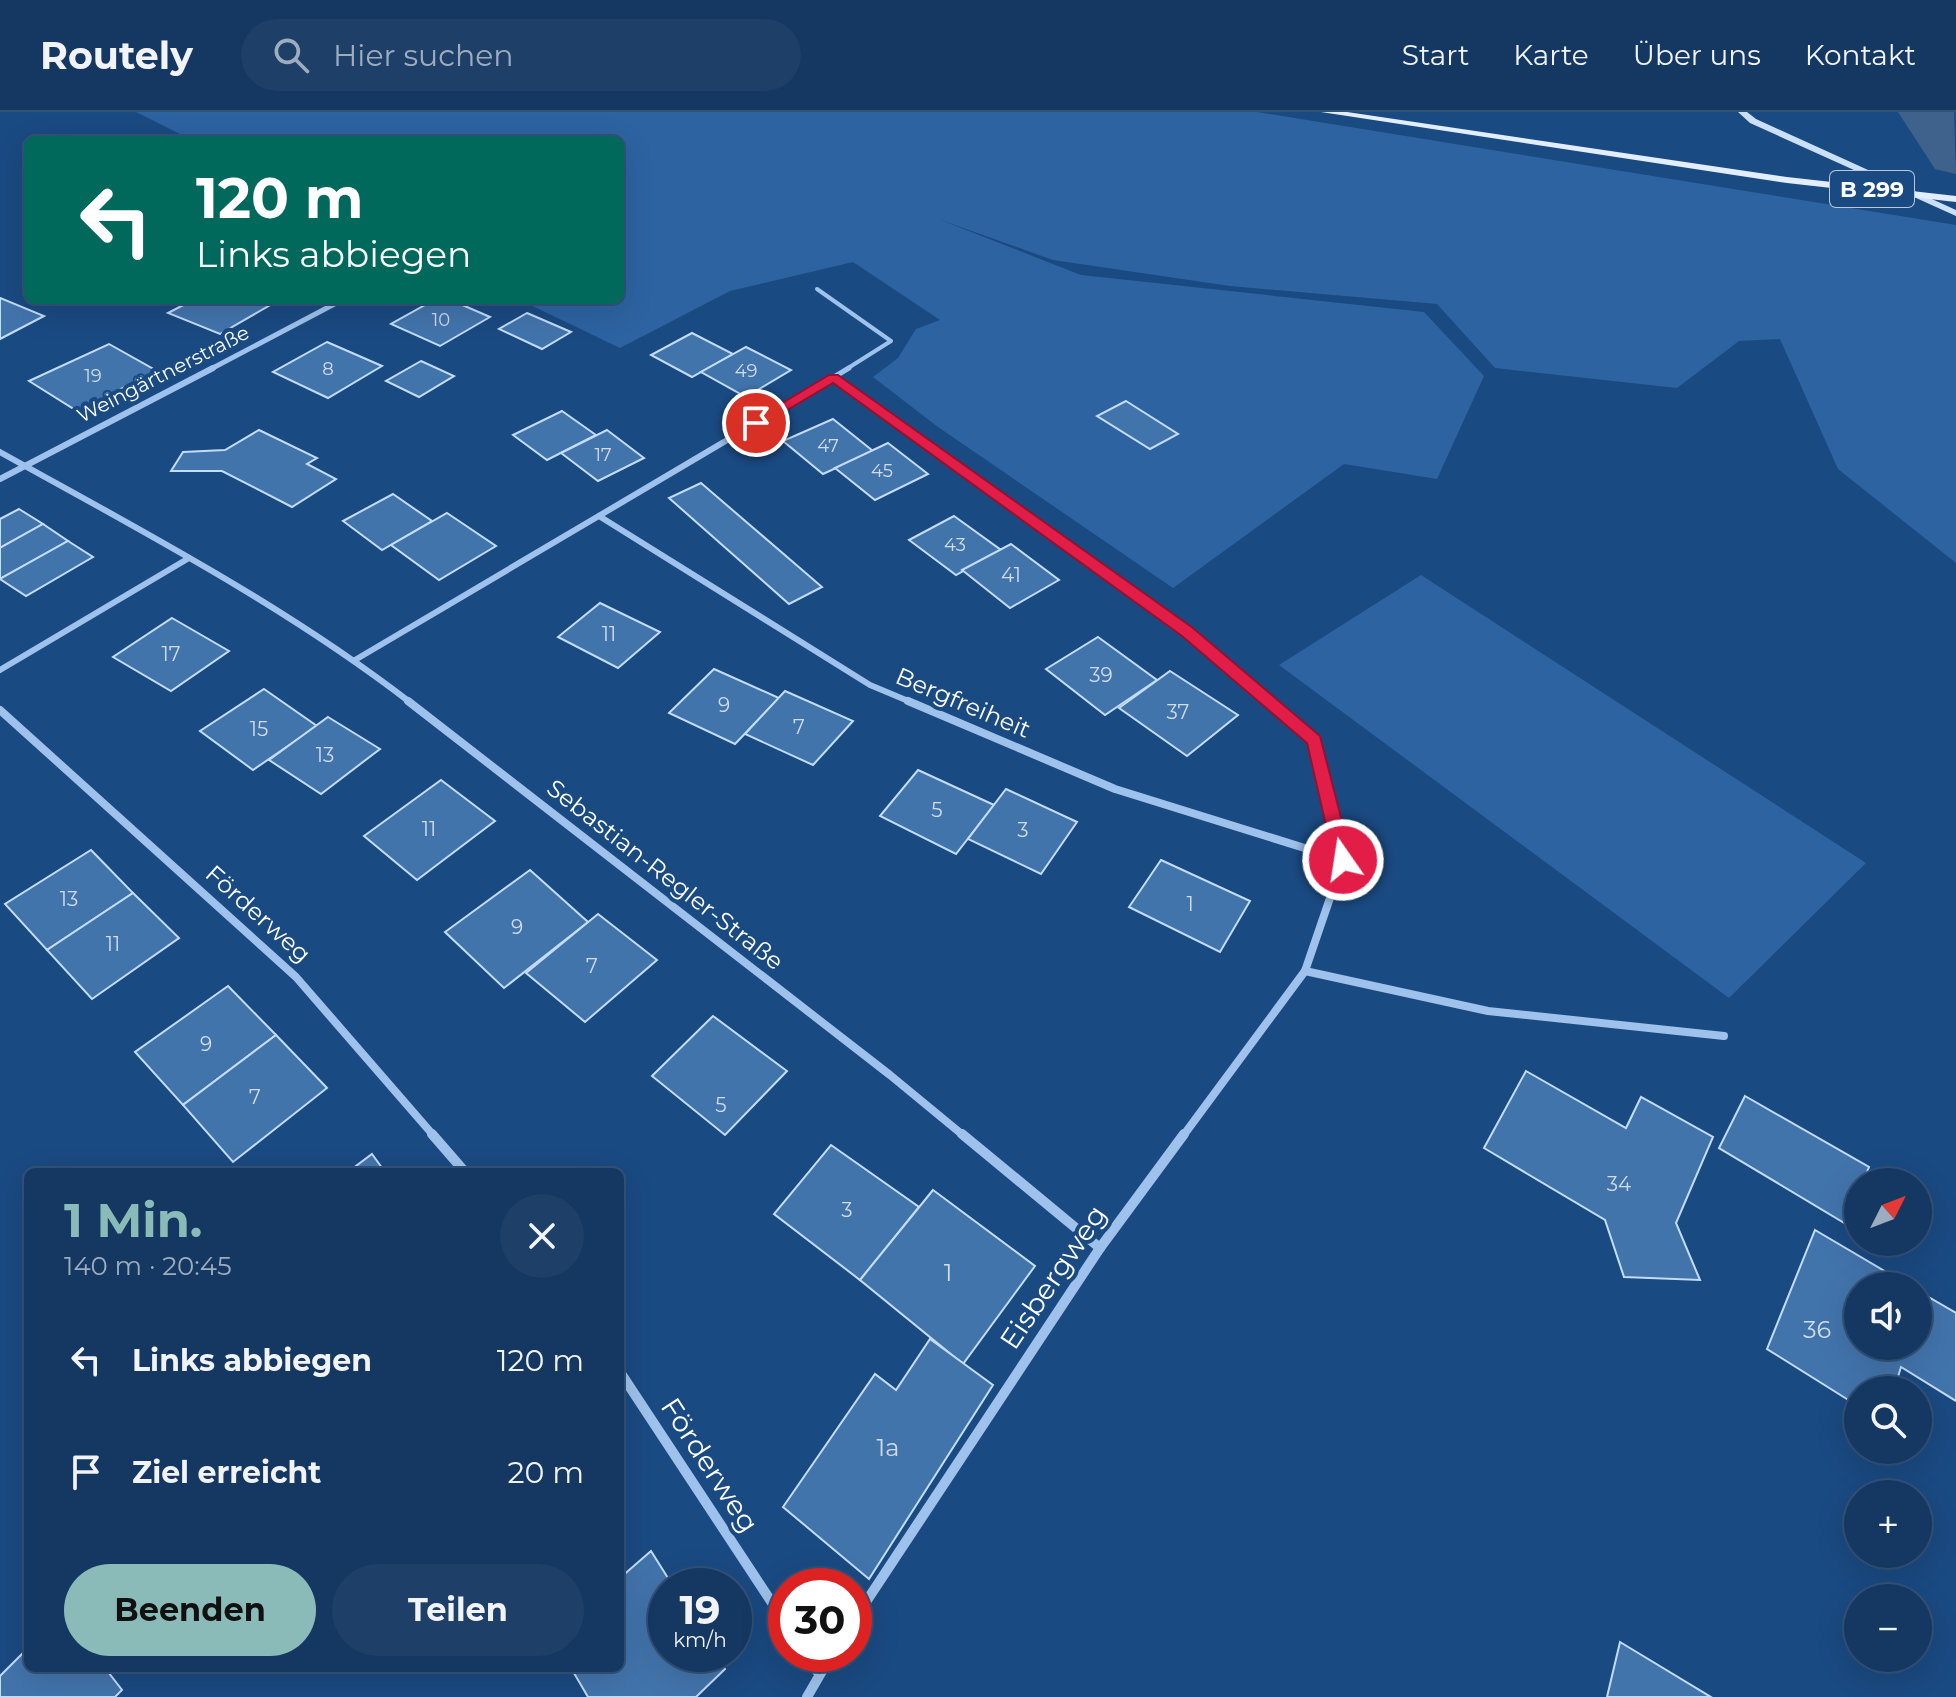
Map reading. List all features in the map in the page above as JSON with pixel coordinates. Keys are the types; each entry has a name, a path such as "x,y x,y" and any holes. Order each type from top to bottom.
{"main road":[{"name":"B 299","path":"1326,112 1787,180 1956,199"},
{"path":"1742,112 1753,121 1956,213"}],"street":[{"name":"Weingärtnerstraße","path":"0,479 334,304"},
{"path":"355,660 834,377 1188,632 1315,740 1343,860"},
{"name":"Sebastian-Regler-Straße","path":"0,452 189,558 355,660 890,1075 1100,1248"},
{"name":"Bergfreiheit","path":"599,516 870,685 1115,789 1343,860"},
{"path":"0,670 189,558"},
{"name":"Förderweg","path":"0,710 296,977 462,1168"},
{"name":"Eisbergweg","path":"872,1593 1100,1248 1305,971 1343,860"},
{"path":"1305,971 1488,1011 1724,1036"},
{"name":"Förderweg","path":"624,1378 768,1597"},
{"path":"807,1697 819,1674"}],"lane":[{"path":"817,289 891,341 834,377"}],"shaded area":[{"path":"136,112 1257,112 1956,225 1956,563 1838,469 1780,339 1739,341 1677,388 1495,368 1437,304 1230,286 1053,260 938,219 1081,275 1424,312 1484,376 1437,479 1344,464 1173,588 938,427 873,377 898,358 916,329 940,320 853,262 730,291 620,348 528,304 624,304 624,136 184,136"},
{"path":"1421,575 1866,863 1729,998 1279,665"}],"building":[{"path":"0,298 44,316 0,339"},
{"path":"185,304 272,304 220,334 168,313"},
{"path":"427,304 460,304 490,317 440,346 391,324"},
{"path":"527,313 571,332 542,349 499,329"},
{"path":"692,333 733,354 692,377 651,355"},
{"path":"327,342 382,366 328,398 273,372"},
{"path":"109,344 157,371 77,411 29,381"},
{"path":"746,347 791,370 746,397 701,372"},
{"path":"421,361 454,376 419,397 386,381"},
{"path":"1126,401 1178,434 1150,449 1097,416"},
{"path":"562,411 596,435 547,460 513,435"},
{"path":"833,419 873,451 823,474 783,441"},
{"path":"259,430 317,458 307,464 336,479 292,507 222,471 171,471 183,452 225,450"},
{"path":"607,430 644,458 598,481 561,453"},
{"path":"888,443 928,474 875,500 835,468"},
{"path":"701,483 822,587 789,604 669,498"},
{"path":"393,494 432,521 382,550 343,521"},
{"path":"19,509 43,524 0,548 0,519"},
{"path":"447,513 496,546 439,580 391,545"},
{"path":"954,516 1001,550 956,575 909,540"},
{"path":"43,524 68,541 0,579 0,548"},
{"path":"68,541 93,557 26,596 0,579"},
{"path":"1011,544 1059,580 1010,608 962,570"},
{"path":"600,603 660,632 618,668 558,637"},
{"path":"172,618 229,651 171,691 113,657"},
{"path":"1098,637 1157,680 1105,715 1046,669"},
{"path":"714,669 779,698 735,744 669,713"},
{"path":"1170,671 1238,715 1187,756 1119,708"},
{"path":"264,689 317,726 253,770 200,731"},
{"path":"785,691 853,721 813,765 745,734"},
{"path":"328,717 380,749 321,794 269,760"},
{"path":"918,770 994,805 956,854 880,816"},
{"path":"441,780 495,821 417,880 364,836"},
{"path":"1006,789 1077,822 1041,874 968,839"},
{"path":"91,850 133,893 47,950 5,904"},
{"path":"1161,860 1250,901 1220,952 1129,907"},
{"path":"530,870 588,922 504,988 445,932"},
{"path":"133,893 179,938 92,999 47,950"},
{"path":"598,914 657,960 585,1022 526,973"},
{"path":"228,986 276,1035 183,1105 135,1052"},
{"path":"713,1016 787,1071 725,1135 652,1076"},
{"path":"276,1035 327,1088 233,1162 183,1105"},
{"path":"1526,1071 1626,1128 1641,1097 1713,1137 1676,1223 1700,1280 1624,1277 1605,1220 1484,1148"},
{"path":"1745,1096 1869,1167 1844,1168 1844,1223 1719,1148"},
{"path":"831,1145 919,1207 860,1280 774,1214"},
{"path":"372,1154 382,1168 353,1168"},
{"path":"933,1190 1035,1266 963,1364 860,1280"},
{"path":"1815,1230 1844,1247 1844,1256 1859,1256 1886,1272 1844,1272 1844,1360 1932,1360 1932,1299 1956,1313 1956,1401 1932,1386 1932,1376 1916,1376 1901,1367 1898,1376 1844,1376 1844,1397 1767,1349"},
{"path":"930,1339 993,1385 872,1574 872,1568 856,1568 783,1507 875,1374 896,1390"},
{"path":"651,1551 662,1568 648,1568 648,1672 722,1672 696,1697 588,1697 573,1672 624,1672 624,1575"},
{"path":"1620,1642 1711,1697 1607,1697"},
{"path":"24,1652 24,1672 108,1672 122,1690 115,1697 0,1697 0,1676"}],"waterway":[{"path":"1926,112 1956,156"}],"route":[{"path":"756,423 834,377 1188,632 1315,740 1343,860"}]}
